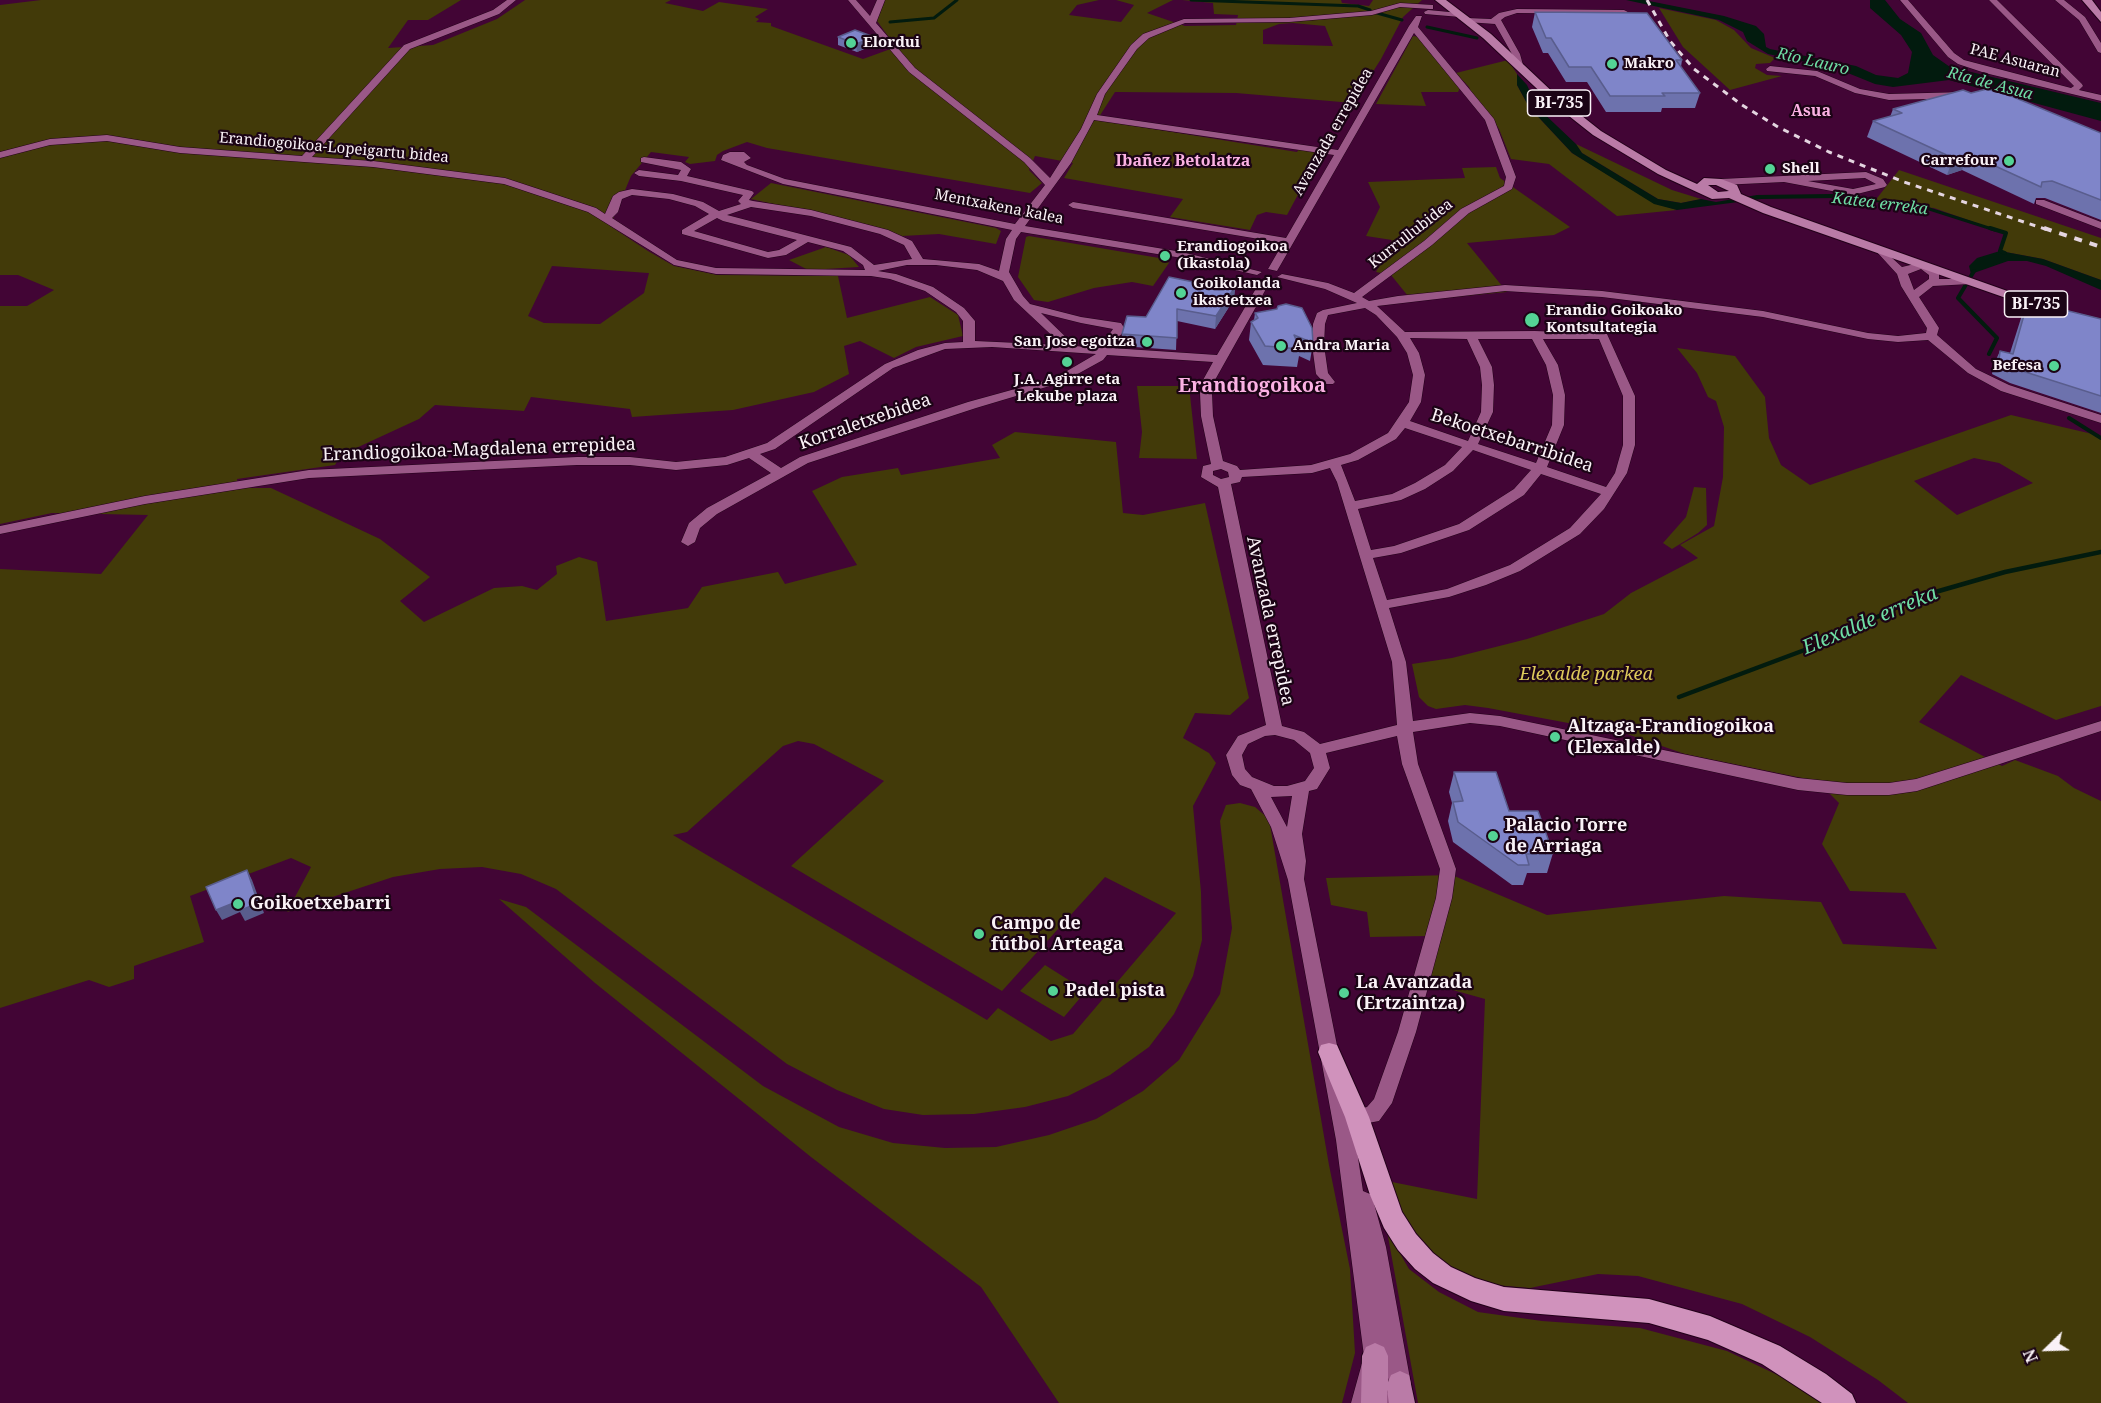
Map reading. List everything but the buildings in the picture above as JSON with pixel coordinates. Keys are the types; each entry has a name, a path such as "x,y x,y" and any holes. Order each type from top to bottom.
{"highway":[{"path":"1329,1053 1357,1118 1393,1220 1407,1242 1442,1275 1471,1289 1504,1299 1649,1311 1710,1328 1771,1355 1817,1383 1843,1403"}],"main road":[{"path":"2086,0 2101,19"},
{"name":"BI-735","path":"1444,1 1519,64 1576,117 1613,144 1640,160 1705,186"},
{"path":"1705,186 1721,182 1735,193"},
{"path":"1705,186 1716,196 1735,193"},
{"name":"BI-735","path":"1735,193 1796,221"},
{"name":"BI-735","path":"1716,196 1809,225 2067,315"},
{"path":"1374,1403 1375,1356"}],"street":[{"path":"304,160 407,47 496,12 513,0"},
{"path":"852,0 899,58 1027,160 1049,183"},
{"path":"872,22 881,0"},
{"name":"PAE Asuaran","path":"1904,0 1951,55 1961,62 1988,71 2101,98"},
{"name":"PAE Asuaran","path":"1993,0 2079,86 2073,91"},
{"path":"2059,0 2082,19 2101,50"},
{"path":"1428,8 1444,1"},
{"path":"1070,347 1026,306 1006,278 1004,273 1011,239 1049,183 1066,163 1101,94 1134,47 1146,36 1173,24 1196,20 1288,20 1372,13 1400,5 1461,15 1483,23 1516,12 1624,12"},
{"name":"Avanzada errepidea","path":"1277,273 1288,241 1413,26 1428,8"},
{"path":"1497,20 1519,64"},
{"name":"Kurrullubidea","path":"1355,297 1428,243 1465,212 1509,187 1511,177 1489,119 1413,26"},
{"path":"1770,69 1817,74 1858,91 1889,97 1954,94 1976,98"},
{"path":"1091,117 1339,153"},
{"name":"Erandiogoikoa-Lopeigartu bidea","path":"0,155 50,142 91,137 129,140 162,147 237,156 425,169 505,181 566,200 606,219 674,262 716,271 871,271 892,276 929,289 960,310 969,321 969,344"},
{"path":"644,160 681,165 686,169 681,178"},
{"name":"Mentxakena kalea","path":"738,162 773,178 1018,228 1193,258 1257,272"},
{"path":"639,173 681,178 756,193 811,213 884,232 908,243 919,261"},
{"path":"1721,182 1866,175 1880,181 1881,185 1853,192 1788,180"},
{"path":"773,178 756,193 719,214 709,217 686,232 768,255 782,253 807,239"},
{"path":"1735,193 1754,181"},
{"path":"699,204 721,187"},
{"path":"606,219 614,212 617,198 632,192 670,196 699,204 719,214 847,249 871,271 919,261 979,267 1006,278"},
{"path":"2040,202 2101,226"},
{"path":"1072,205 1288,241"},
{"path":"1881,250 1902,273 1912,296 1933,328 1931,336"},
{"path":"1902,273 1908,268 1923,265 1935,274 1934,280 1912,296"},
{"path":"1236,474 1289,472 1335,465 1392,436 1403,423 1415,402 1419,375 1413,353 1402,335 1368,304 1310,281 1277,273 1257,272 1259,278 1266,280"},
{"path":"1217,465 1207,416 1206,393 1219,359 1266,280 1277,273"},
{"path":"1929,283 1970,281"},
{"path":"1329,382 1322,374 1318,345 1319,324 1323,313 1368,304 1494,289 1602,294 1763,314 1868,336 1898,339 1931,336 1972,371 2004,388 2101,419"},
{"path":"1026,306 1081,320 1113,323 1119,329 1106,350"},
{"path":"1351,506 1396,497 1420,486 1449,468 1471,446 1487,412 1488,385 1486,367 1471,334"},
{"path":"1365,555 1406,547 1464,527 1519,492 1539,468 1556,432 1559,395 1552,365 1535,334"},
{"path":"1381,606 1449,593 1515,568 1575,531 1610,492 1621,473 1629,445 1629,396 1603,336 1402,335"},
{"name":"Erandiogoikoa-Magdalena errepidea","path":"0,530 145,500 309,474 577,461 630,461 676,466 727,461 771,446 889,366 922,352 969,344 1070,347 1219,359"},
{"name":"Korraletxebidea","path":"688,542 694,526 712,511 804,460 972,405 1059,380 1099,358 1106,350"},
{"name":"Bekoetxebarribidea","path":"1403,423 1610,492"},
{"path":"751,453 780,473"},
{"path":"1217,465 1230,467 1236,474 1235,479 1224,483 1210,480 1205,474 1207,469 1217,465"},
{"path":"1335,465 1351,506 1399,662 1406,729 1404,739 1410,764 1445,858 1448,879 1407,1032 1382,1103 1372,1115 1357,1118"},
{"name":"Avanzada errepidea","path":"1224,483 1275,730"},
{"path":"1317,750 1431,722 1470,718 1500,721 1798,784 1847,789 1889,789 1917,785 2101,726"},
{"path":"1258,788 1287,792 1300,790 1318,777 1321,759 1317,750 1299,736 1275,730 1252,734 1243,740 1234,755 1238,771 1258,788 1279,827 1296,880 1346,1140 1375,1356 1362,1403"},
{"path":"1296,880 1298,861 1294,834 1300,790"},
{"path":"1346,1140 1376,1247 1400,1396"}],"green space":[{"path":"41,0 461,0 428,20 408,20 388,48 433,45 497,19 525,0 671,0 665,3 703,11 719,2 768,9 755,17 759,19 756,22 771,23 771,26 863,59 896,47 877,21 885,0 1099,0 1077,5 1069,15 1121,22 1134,5 1116,0 1173,0 1147,13 1185,26 1236,25 1238,15 1214,14 1213,3 1182,0 1341,0 1342,3 1369,6 1373,0 1422,0 1403,17 1381,59 1353,103 1236,93 1115,92 1097,120 1297,152 1301,146 1322,150 1287,215 1266,212 1257,215 1250,230 1170,217 1183,199 1064,178 1073,163 1035,156 1029,170 1042,183 1030,193 767,148 747,142 723,151 717,155 715,161 690,164 685,162 689,157 651,152 631,176 610,226 648,251 674,266 717,275 838,276 847,318 930,297 958,315 963,336 916,347 894,358 860,341 844,346 849,374 814,392 733,410 632,417 630,409 531,397 524,411 435,405 419,419 341,455 335,465 237,479 238,488 271,488 380,539 430,577 400,601 424,622 494,588 522,586 537,590 557,574 556,566 579,557 597,562 606,621 688,608 702,587 778,572 785,584 857,565 812,491 842,477 898,468 901,475 1000,458 992,445 1015,432 1116,442 1123,513 1143,515 1205,503 1249,698 1230,715 1195,713 1183,738 1209,753 1216,763 1193,806 1201,892 1202,940 1193,976 1174,1014 1149,1047 1110,1075 1068,1096 1025,1107 974,1114 923,1115 884,1109 837,1090 787,1064 556,889 521,874 482,867 440,869 393,877 287,912 311,867 291,858 190,896 204,942 134,966 134,979 109,987 89,980 0,1008 0,569 101,574 148,515 52,513 0,524 0,306 27,306 54,290 18,275 0,275 0,5","holes":["1279,24 1325,26 1333,46 1263,44 1263,30","552,266 649,273 644,293 600,324 544,323 528,316","798,741 814,744 884,781 791,866 1002,991 1105,877 1176,913 1073,1034 1051,1041 998,1008 987,1020 673,835 687,832 783,746"]},
{"path":"1659,8 1716,20 1734,30 1751,48 1775,58 1770,63 1756,64 1755,68 1767,75 1782,76 1730,90 1683,47"},
{"path":"1413,36 1420,37 1460,88 1458,92 1421,92 1426,106 1376,104"},
{"path":"1508,60 1517,74 1517,85 1529,107 1572,153 1654,203 1677,210 1617,216 1549,164 1511,159 1499,129 1456,73"},
{"path":"1576,144 1672,190 1701,199 1681,203 1658,199 1582,153"},
{"path":"1496,167 1500,178 1570,227 1554,235 1467,243 1507,292 1412,301 1391,275 1376,272 1392,240 1366,236 1380,207 1368,182 1465,178 1462,168"},
{"path":"1899,170 2101,238 2101,280 2043,259 2000,251 2005,233 1934,208 1874,202"},
{"path":"771,183 996,228 1001,231 996,244 939,234 902,236 869,225 751,199"},
{"path":"1026,237 1165,259 1169,263 1153,286 1132,282 1094,288 1048,302 1034,300 1018,277"},
{"path":"826,247 849,255 859,267 808,270 789,260"},
{"name":"Elexalde parkea","path":"1677,348 1735,356 1765,397 1769,438 1781,465 1810,485 2011,415 2101,436 2101,706 2056,720 1961,675 1919,722 2002,766 2015,760 2058,776 2074,788 2101,801 2101,1403 1908,1403 1878,1380 1810,1337 1742,1304 1638,1276 1598,1274 1530,1288 1483,1284 1454,1272 1428,1254 1406,1225 1382,1180 1477,1199 1485,999 1417,980 1428,936 1370,937 1367,912 1331,905 1326,878 1452,875 1547,915 1724,896 1821,902 1843,944 1937,949 1905,893 1850,891 1822,844 1839,803 1817,781 1685,754 1627,734 1488,708 1465,705 1436,709 1428,706 1419,697 1412,664 1452,658 1527,639 1604,614 1631,593 1698,558 1680,545 1714,526 1723,477 1724,427 1716,401 1708,397 1697,373","holes":["1974,458 1999,463 2033,483 1957,515 1914,481"]},
{"path":"1137,386 1189,386 1197,459 1139,458 1142,432"},
{"path":"1694,487 1706,488 1707,525 1672,549 1663,543 1686,517"},
{"path":"1240,803 1255,807 1269,819 1329,1165 1350,1269 1355,1353 1342,1403 1059,1403 981,1287 811,1157 595,983 499,899 526,907 763,1086 839,1127 893,1143 945,1148 996,1147 1049,1135 1096,1119 1143,1091 1179,1060 1220,994 1232,928 1220,821 1226,805"},
{"name":"Padel pista","path":"1045,965 1086,991 1064,1017 1020,991"},
{"path":"1387,1231 1409,1269 1439,1292 1478,1312 1542,1321 1640,1328 1727,1351 1786,1379 1821,1403 1418,1403"}],"water":[{"path":"1626,0 1644,0 1724,16 1756,26 1764,34 1766,47 1770,49 1856,66 1876,75 1898,78 1908,73 1912,52 1901,35 1870,8 1870,0 1885,0 1900,19 1921,33 1933,55 1950,67 2101,103 2101,121 1949,80 1893,87 1875,84 1838,69 1768,54 1747,41 1743,32 1719,20"},
{"path":"1517,74 1527,85 1537,107 1576,144 1582,153 1658,199 1681,203 1701,199 1716,202 1757,195 1832,194 1926,207 1835,198 1761,199 1677,210 1654,204 1572,153 1529,107 1517,85"},
{"path":"2000,251 2043,259 2101,280 2101,290 2046,266 2027,261 2008,261 1971,274 1969,266 1977,258"}],"waterway":[{"path":"890,22 934,18 957,0"},
{"path":"1191,0 1358,6 1370,10"},
{"path":"1377,13 1402,20"},
{"path":"1427,27 1477,38"},
{"name":"Katea erreka","path":"1920,206 1995,230"},
{"name":"Katea erreka","path":"1990,228 2006,233 2000,251 2005,253"},
{"name":"Elexalde erreka","path":"1974,271 1958,298 1997,338 1989,354"},
{"name":"Elexalde erreka","path":"2069,418 2101,438"},
{"name":"Elexalde erreka","path":"1679,697 1826,642 1918,597 2005,572 2101,552"}],"railway":[{"path":"1647,0 1670,41 1694,69 1742,105 1778,127 1829,152 1904,182 2048,230"},
{"path":"2044,228 2101,247"}],"place":[{"name":"Elordui","path":"851,43"},
{"name":"Makro","path":"1612,64"},
{"name":"Carrefour","path":"2009,161"},
{"name":"Shell","path":"1770,169"},
{"name":"Erandiogoikoa (Ikastola)","path":"1165,256"},
{"name":"Goikolanda ikastetxea","path":"1181,293"},
{"name":"Erandio Goikoako Kontsultategia","path":"1532,320"},
{"name":"San Jose egoitza","path":"1147,342"},
{"name":"Andra Maria","path":"1281,346"},
{"name":"J.A. Agirre eta Lekube plaza","path":"1067,362"},
{"name":"Befesa","path":"2054,366"},
{"name":"Altzaga-Erandiogoikoa (Elexalde)","path":"1555,737"},
{"name":"Palacio Torre de Arriaga","path":"1493,836"},
{"name":"Goikoetxebarri","path":"238,904"},
{"name":"Campo de fútbol Arteaga","path":"979,934"},
{"name":"Padel pista","path":"1053,991"},
{"name":"La Avanzada (Ertzaintza)","path":"1344,993"}],"district":[{"name":"Asua","path":"1811,111"},
{"name":"Ibañez Betolatza","path":"1183,161"},
{"name":"Erandiogoikoa","path":"1252,386"}],"water label":[{"name":"Río Lauro","path":"1813,62"},
{"name":"Ría de Asua","path":"1990,84"}]}
